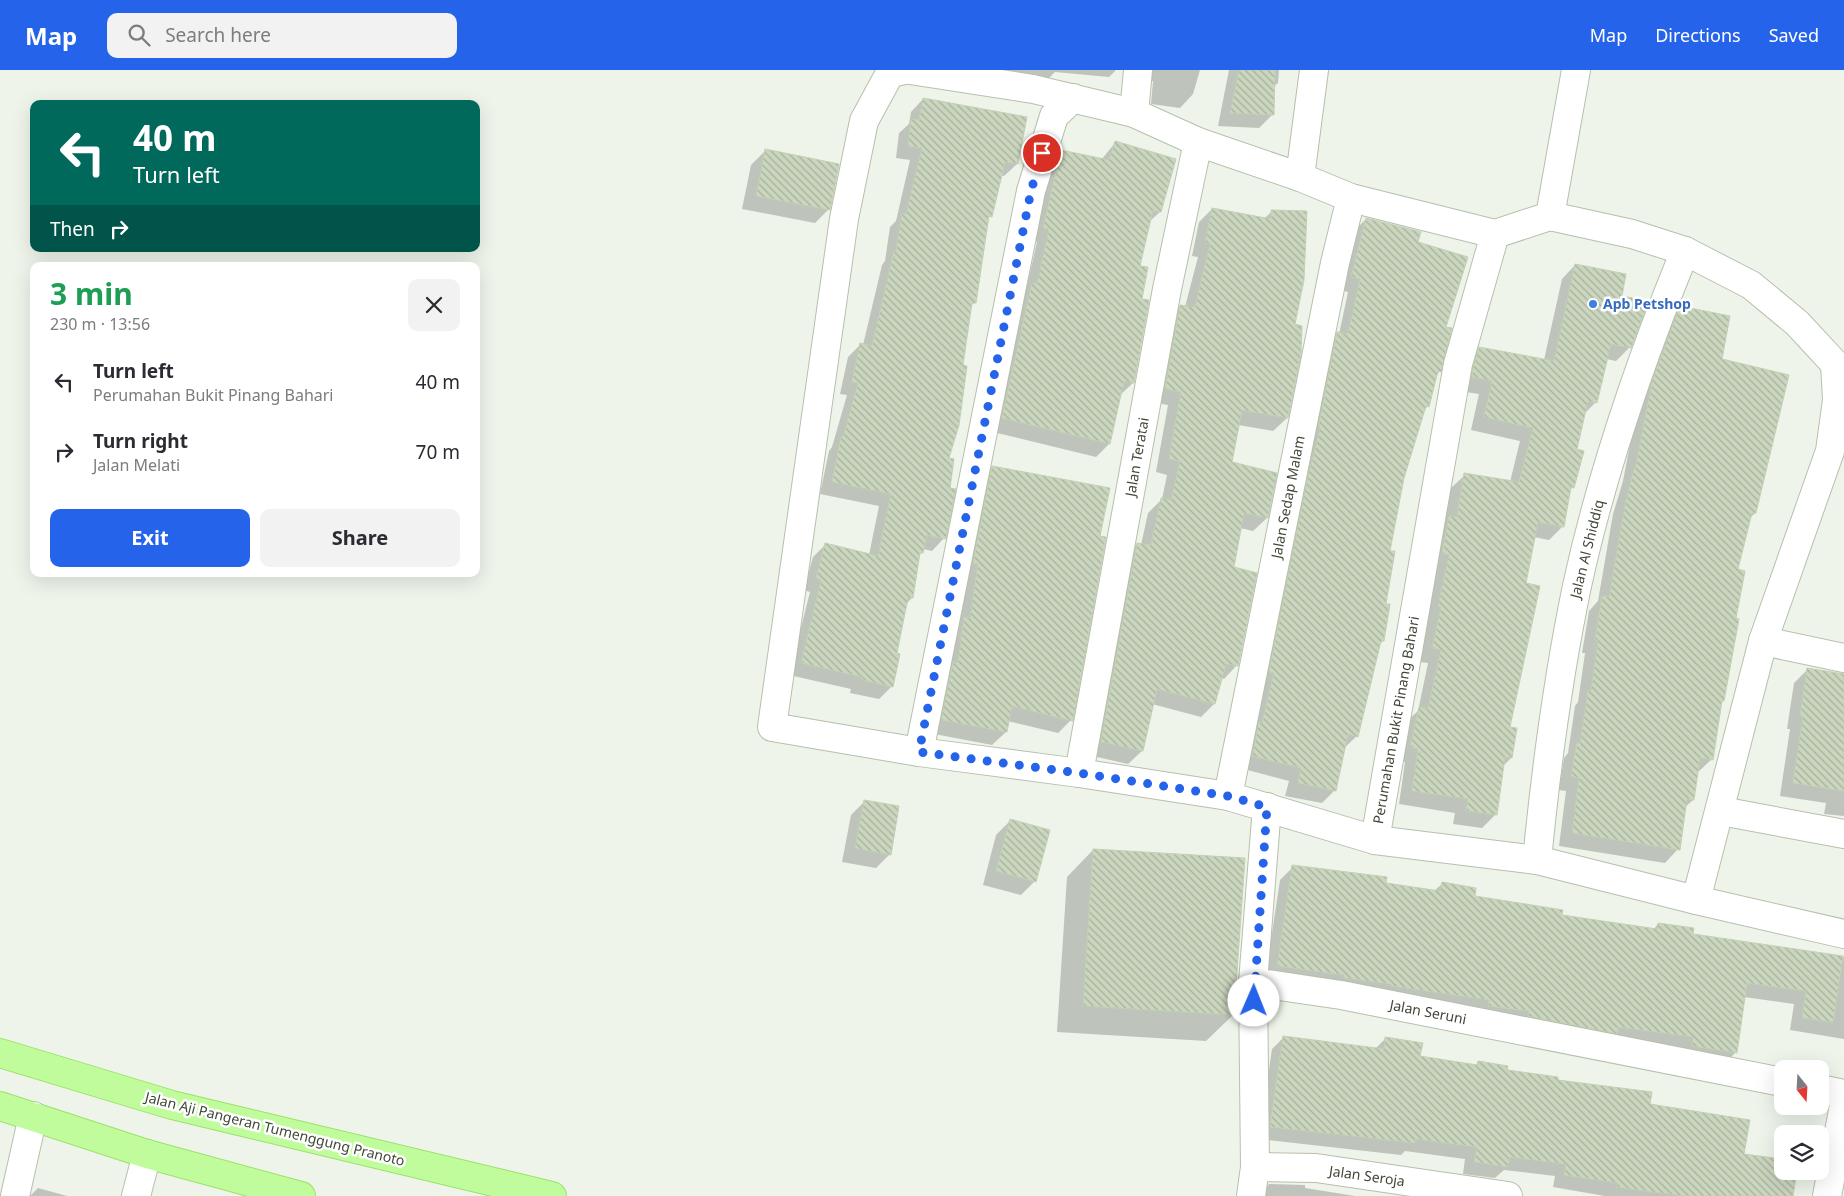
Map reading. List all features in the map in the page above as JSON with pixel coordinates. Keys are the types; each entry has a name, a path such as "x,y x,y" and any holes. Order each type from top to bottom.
{"main road":[{"name":"Jalan Aji Pangeran Tumenggung Pranoto","path":"0,1053 172,1105 552,1196"},
{"path":"0,1106 147,1154 302,1196"}],"street":[{"name":"Perumahan Bukit Pinang Bahari","path":"904,70 890,73 864,122 844,219 772,727 919,752 1079,773 1228,796 1376,840 1458,364 1495,234"},
{"path":"910,70 993,76 1134,113 1198,142 1300,177 1352,198 1495,234 1550,216 1632,234 1685,251 1751,285 1797,323 1835,364 1841,401 1837,453 1764,641 1721,811 1696,900"},
{"path":"1134,113 1138,70"},
{"path":"1300,177 1314,70"},
{"path":"1550,216 1576,70"},
{"path":"919,752 1031,191 1054,116 1073,98"},
{"name":"Jalan Teratai","path":"1079,773 1168,289 1198,142"},
{"name":"Jalan Sedap Malam","path":"1228,796 1335,263 1352,198"},
{"name":"Jalan Al Shiddiq","path":"1537,860 1546,768 1558,685 1577,584 1600,495 1627,406 1685,251"},
{"path":"1764,641 1844,658"},
{"path":"1251,1196 1255,1166 1253,982 1267,807"},
{"path":"1721,811 1844,834"},
{"path":"1376,840 1537,860 1696,900 1844,934"},
{"name":"Jalan Seruni","path":"1253,982 1341,995 1774,1080"},
{"path":"1829,1091 1844,1094"},
{"path":"1826,1196 1844,1105"},
{"path":"15,1196 33,1116"},
{"path":"136,1196 147,1154"},
{"name":"Jalan Seroja","path":"1255,1166 1316,1168 1508,1196"}],"building":[{"path":"1239,70 1275,70 1274,115 1230,113"},
{"path":"923,98 1027,117 1018,164 1005,162 992,217 989,216 976,303 972,303 963,365 967,366 959,425 949,458 954,459 950,488 956,489 946,539 927,535 923,553 920,553 913,598 908,598 897,653 900,654 893,687 862,680 862,677 801,663 821,580 816,578 825,543 878,556 891,494 832,482 841,437 843,437 858,383 852,382 860,343 872,346 894,251 896,251 902,213 906,214 922,148 908,146 911,119 919,120"},
{"path":"1115,141 1176,159 1161,212 1153,210 1140,266 1148,267 1142,299 1149,300 1134,383 1124,381 1110,444 1002,418 1032,283 1037,284 1049,229 1043,228 1061,150 1109,160"},
{"path":"765,149 839,164 830,210 756,196"},
{"path":"1212,208 1271,219 1271,210 1307,211 1304,280 1295,324 1302,326 1301,354 1288,418 1242,410 1232,462 1277,473 1268,518 1244,513 1234,567 1257,573 1238,666 1226,664 1215,704 1157,689 1143,751 1101,742 1137,543 1151,545 1161,498 1171,500 1180,461 1169,459 1181,392 1165,389 1180,305 1195,307 1210,244 1205,243"},
{"path":"1366,218 1421,232 1418,242 1468,257 1446,327 1452,328 1441,372 1438,371 1429,407 1426,406 1404,478 1390,551 1395,551 1386,604 1390,604 1384,641 1381,641 1358,737 1348,734 1336,791 1298,783 1301,768 1252,756 1259,722 1262,723 1274,673 1269,672 1307,480 1320,430 1319,424 1337,332 1348,334 1360,279 1351,277"},
{"path":"1575,264 1626,274 1622,296 1649,301 1631,348 1611,344 1597,403 1588,401 1577,449 1584,451 1574,488 1571,487 1564,527 1538,522 1526,583 1540,586 1510,727 1517,728 1512,758 1505,757 1497,815 1466,811 1468,799 1412,791 1418,749 1410,747 1419,707 1428,709 1441,650 1432,648 1441,607 1438,606 1449,555 1442,553 1449,516 1457,517 1464,473 1519,482 1533,428 1484,417 1492,381 1472,377 1473,367 1479,347 1554,361"},
{"path":"1680,306 1730,316 1722,359 1789,375 1756,513 1752,513 1738,569 1745,571 1736,618 1739,619 1724,701 1722,701 1713,760 1700,758 1694,800 1687,799 1680,850 1572,833 1579,778 1571,776 1577,743 1580,743 1588,691 1591,691 1598,640 1595,640 1602,596 1609,597 1626,500 1635,469 1653,378"},
{"path":"992,466 1110,488 1100,536 1106,537 1073,721 1012,706 1007,732 941,720 953,662 958,663 964,617 970,618 978,564 973,563"},
{"path":"1807,668 1844,674 1844,791 1793,783 1803,716 1800,716"},
{"path":"864,800 899,806 891,855 855,848"},
{"path":"1010,819 1050,830 1036,882 996,871"},
{"path":"1093,849 1245,858 1234,1015 1083,1006"},
{"path":"1292,865 1387,877 1386,883 1440,891 1442,882 1476,888 1475,896 1563,910 1562,915 1657,929 1658,923 1694,928 1693,934 1843,956 1833,1022 1802,1018 1806,991 1747,983 1737,1053 1692,1046 1693,1037 1618,1027 1617,1034 1528,1016 1529,1011 1488,1006 1489,1000 1344,978 1344,975 1277,966"},
{"path":"1283,1036 1384,1049 1385,1037 1423,1043 1420,1056 1477,1065 1478,1061 1508,1066 1507,1070 1558,1077 1558,1080 1652,1092 1650,1104 1750,1120 1744,1154 1774,1158 1774,1180 1796,1180 1793,1196 1686,1196 1616,1187 1617,1183 1564,1175 1566,1164 1510,1157 1508,1167 1474,1162 1477,1147 1415,1139 1415,1143 1270,1127"}],"place":[{"name":"Apb Petshop","path":"1593,304"}],"route":[{"path":"1042,153 1031,191 919,752 1079,773 1228,796 1267,807 1253,982 1254,1001"}]}
